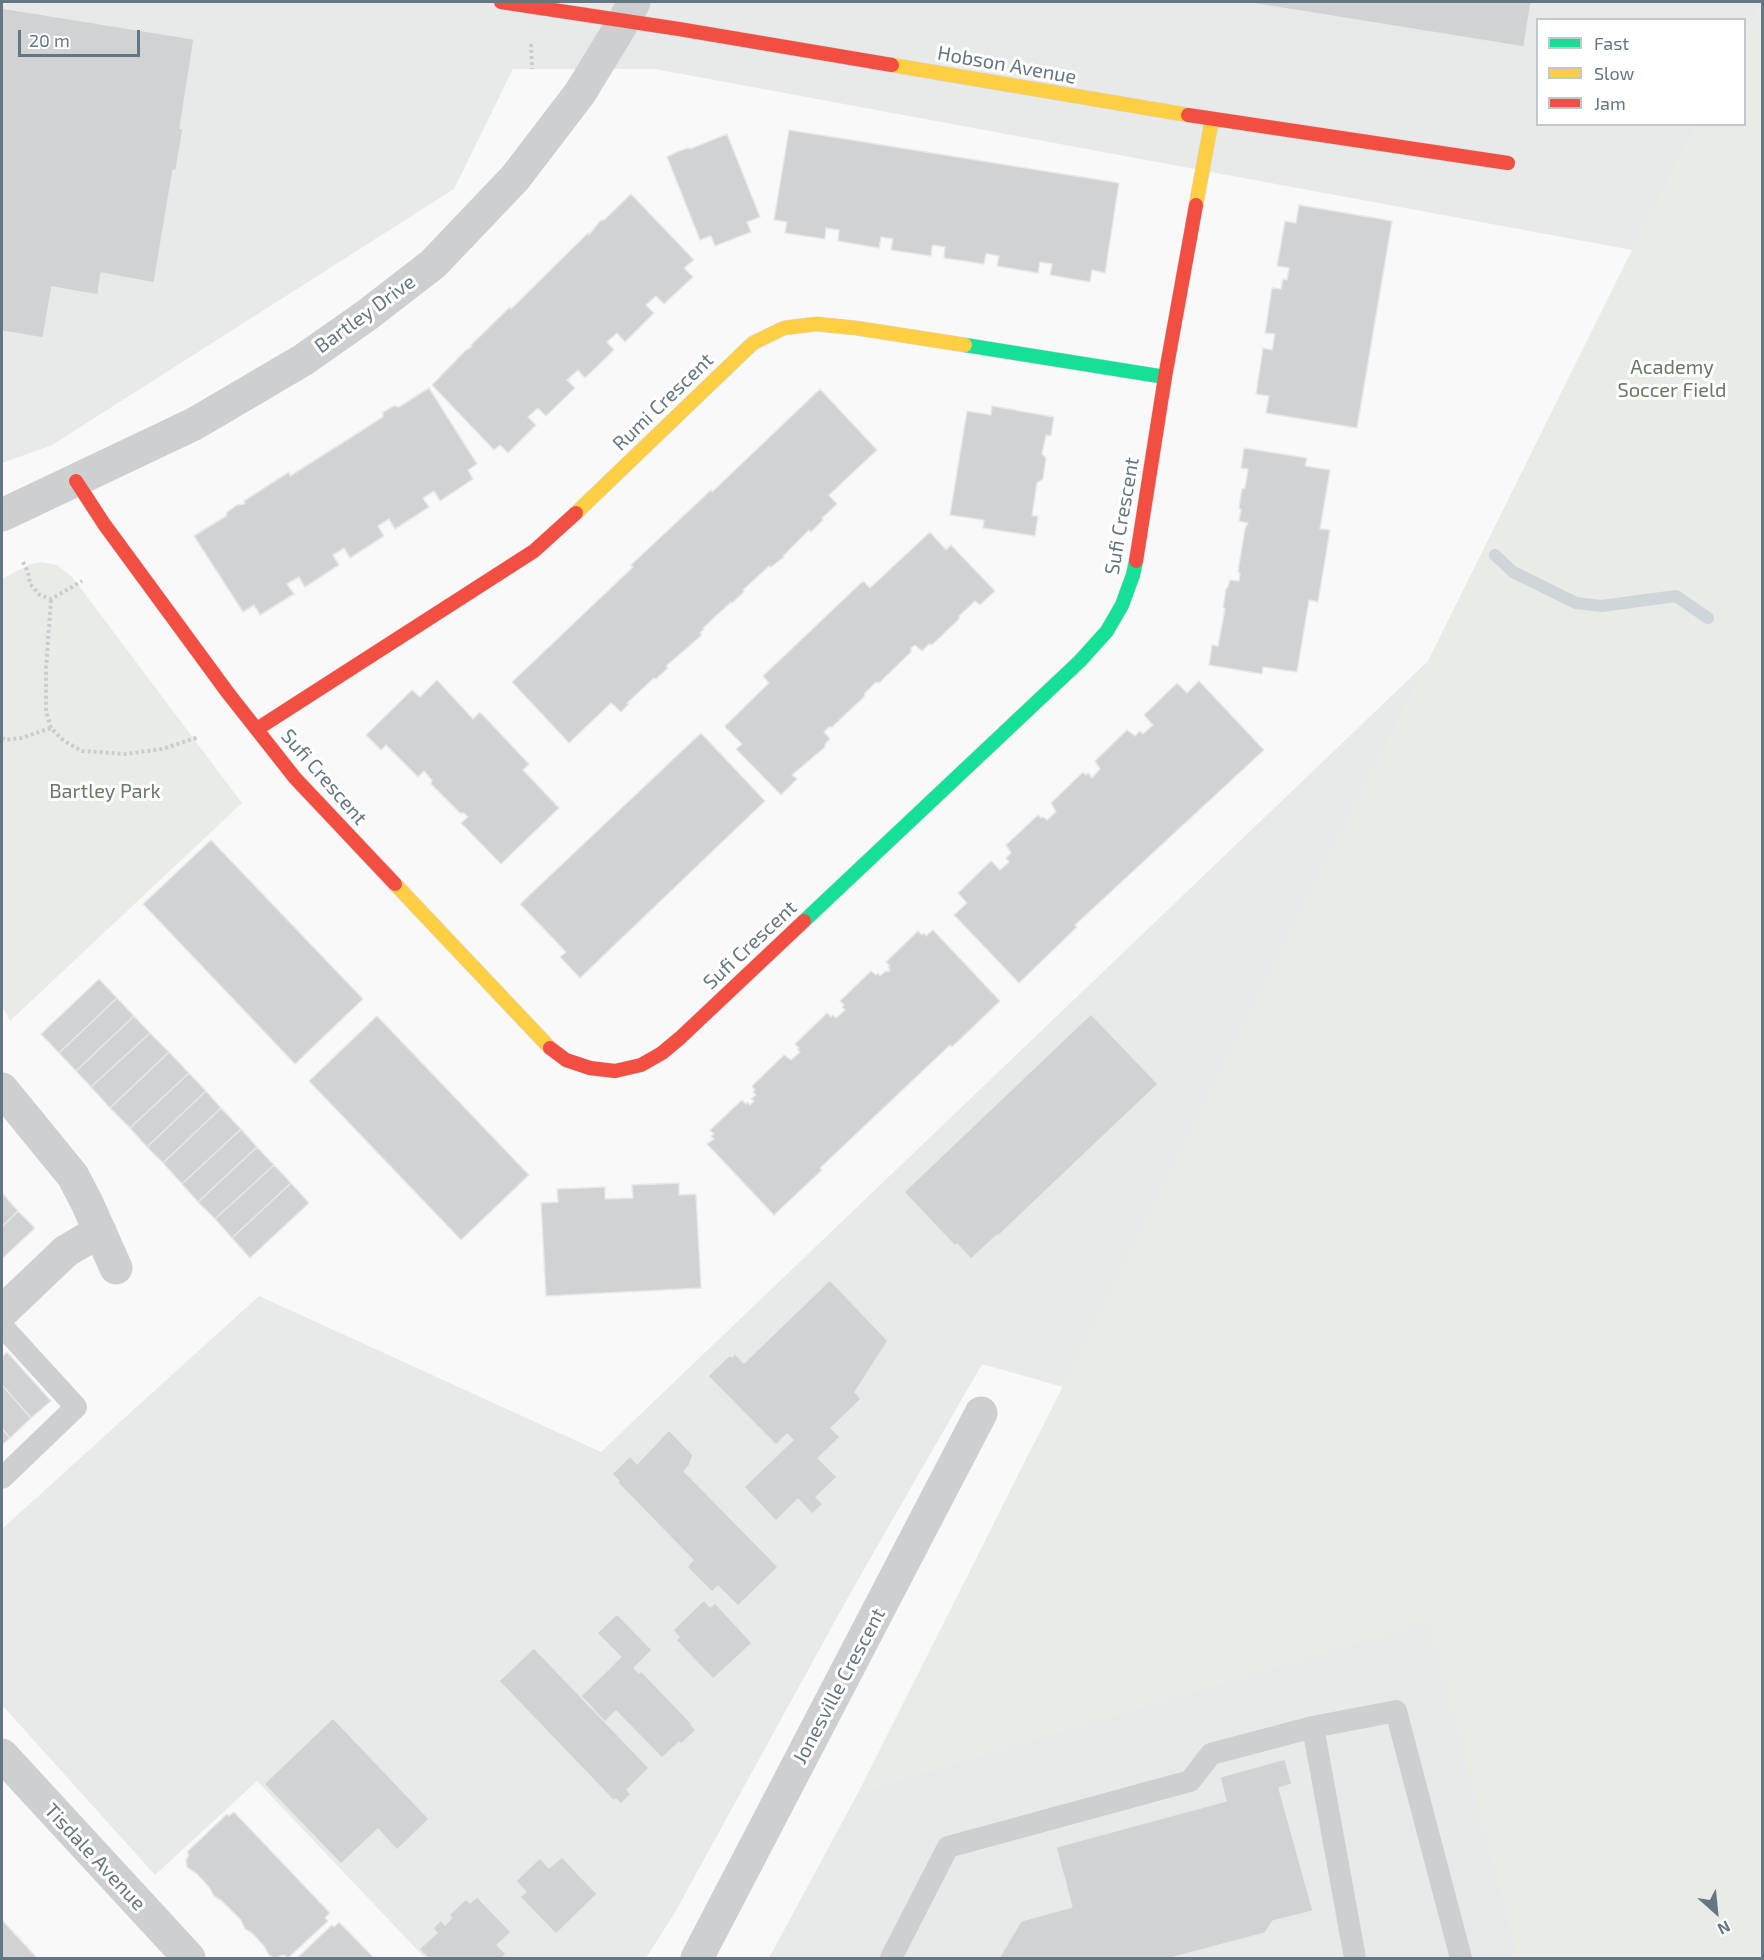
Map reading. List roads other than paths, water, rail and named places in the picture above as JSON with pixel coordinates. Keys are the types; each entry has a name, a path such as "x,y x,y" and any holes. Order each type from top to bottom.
{"street":[{"name":"Hobson Avenue","path":"501,2 629,11 679,29 1212,119 1508,163"},
{"name":"Bartley Drive","path":"2,515 194,424 303,360 367,315 433,264 515,178 580,93 629,11"},
{"name":"Sufi Crescent","path":"76,481 104,524 295,778 552,1050 566,1060 590,1068 615,1071 641,1065 662,1053 689,1030 1080,661 1107,631 1122,605 1133,575 1140,544 1165,377 1212,119"},
{"name":"Rumi Crescent","path":"256,729 534,551 753,343 784,328 816,324 856,328 1165,377"},
{"path":"2,1089 73,1176 116,1268"},
{"path":"2,1312 66,1251 100,1231"},
{"name":"Jonesville Crescent","path":"697,1958 981,1413"},
{"name":"Tisdale Avenue","path":"2,1755 189,1959"}],"lane":[{"path":"2,1326 76,1407 2,1478"},
{"path":"891,1959 948,1847 1190,1781 1211,1754 1313,1727 1396,1711 1461,1959"},
{"path":"1313,1727 1355,1959"}],"waterway":[{"path":"1495,555 1513,572 1576,603 1602,606 1676,596 1708,618"}],"park label":[{"name":"Academy Soccer Field","path":"1672,378"},
{"name":"Bartley Park","path":"105,791"}]}
